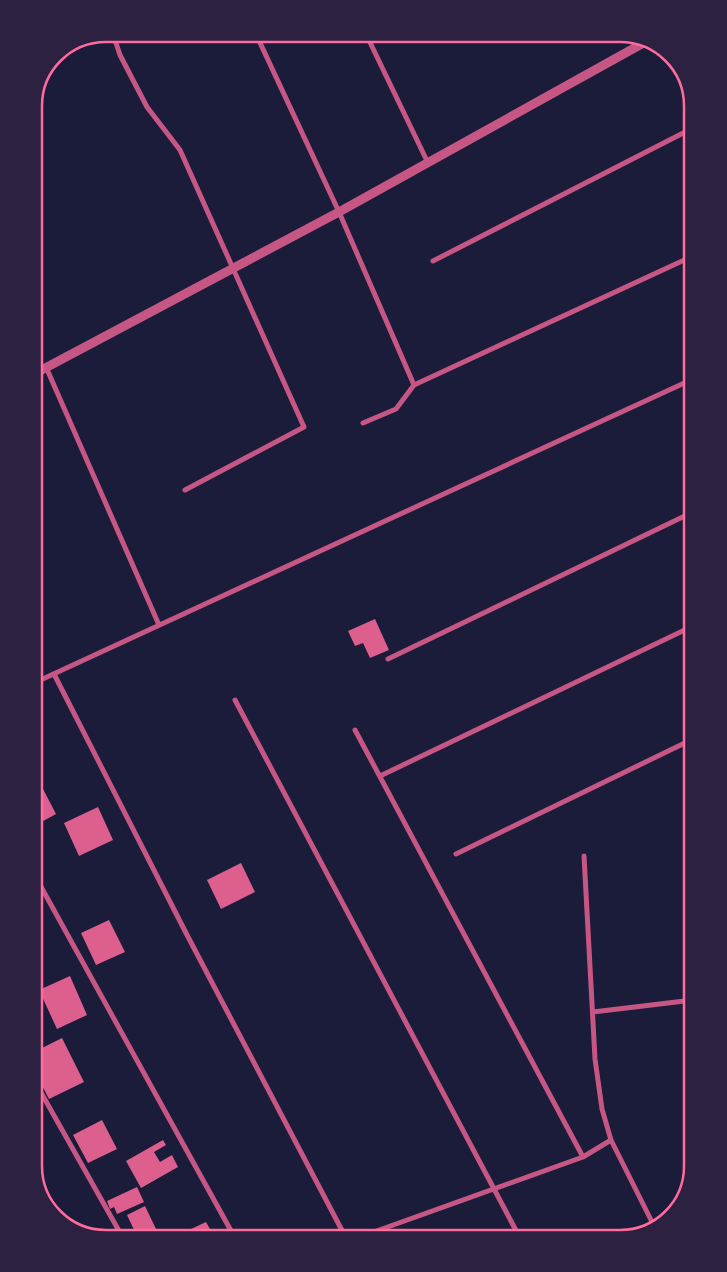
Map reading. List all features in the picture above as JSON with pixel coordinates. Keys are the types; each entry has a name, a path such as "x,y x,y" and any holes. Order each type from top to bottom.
{"street":[{"path":"115,43 147,108 180,150 304,427 185,490"},
{"path":"260,43 339,212 414,384"},
{"path":"370,43 428,162"},
{"path":"43,369 339,212 639,45"},
{"path":"433,262 684,133"},
{"path":"363,422 396,409 414,384 684,260"},
{"path":"46,367 159,625"},
{"path":"43,679 684,383"},
{"path":"388,659 684,516"},
{"path":"380,776 684,630"},
{"path":"54,674 186,933 342,1229"},
{"path":"235,700 516,1230"},
{"path":"355,730 583,1157"},
{"path":"456,854 684,743"},
{"path":"584,856 596,1059 602,1109 612,1140 652,1221"},
{"path":"43,890 230,1229"},
{"path":"593,1012 684,1001"},
{"path":"43,1096 118,1229"},
{"path":"381,1230 583,1157 612,1140"}],"building":[{"path":"375,619 389,650 370,658 363,643 355,646 348,631"},
{"path":"43,789 56,814 43,821"},
{"path":"98,807 113,840 79,856 64,823"},
{"path":"241,863 255,892 221,909 207,880"},
{"path":"109,920 125,952 96,965 81,933"},
{"path":"70,976 87,1015 57,1029 43,999 43,988"},
{"path":"62,1038 84,1082 49,1099 43,1087 43,1048"},
{"path":"102,1120 117,1149 88,1163 73,1135"},
{"path":"163,1140 166,1145 154,1152 160,1162 172,1155 178,1167 141,1188 126,1161"},
{"path":"137,1187 144,1202 117,1214 114,1207 110,1209 107,1201"},
{"path":"145,1206 156,1229 134,1229 127,1215"},
{"path":"206,1222 210,1229 191,1229"}]}
